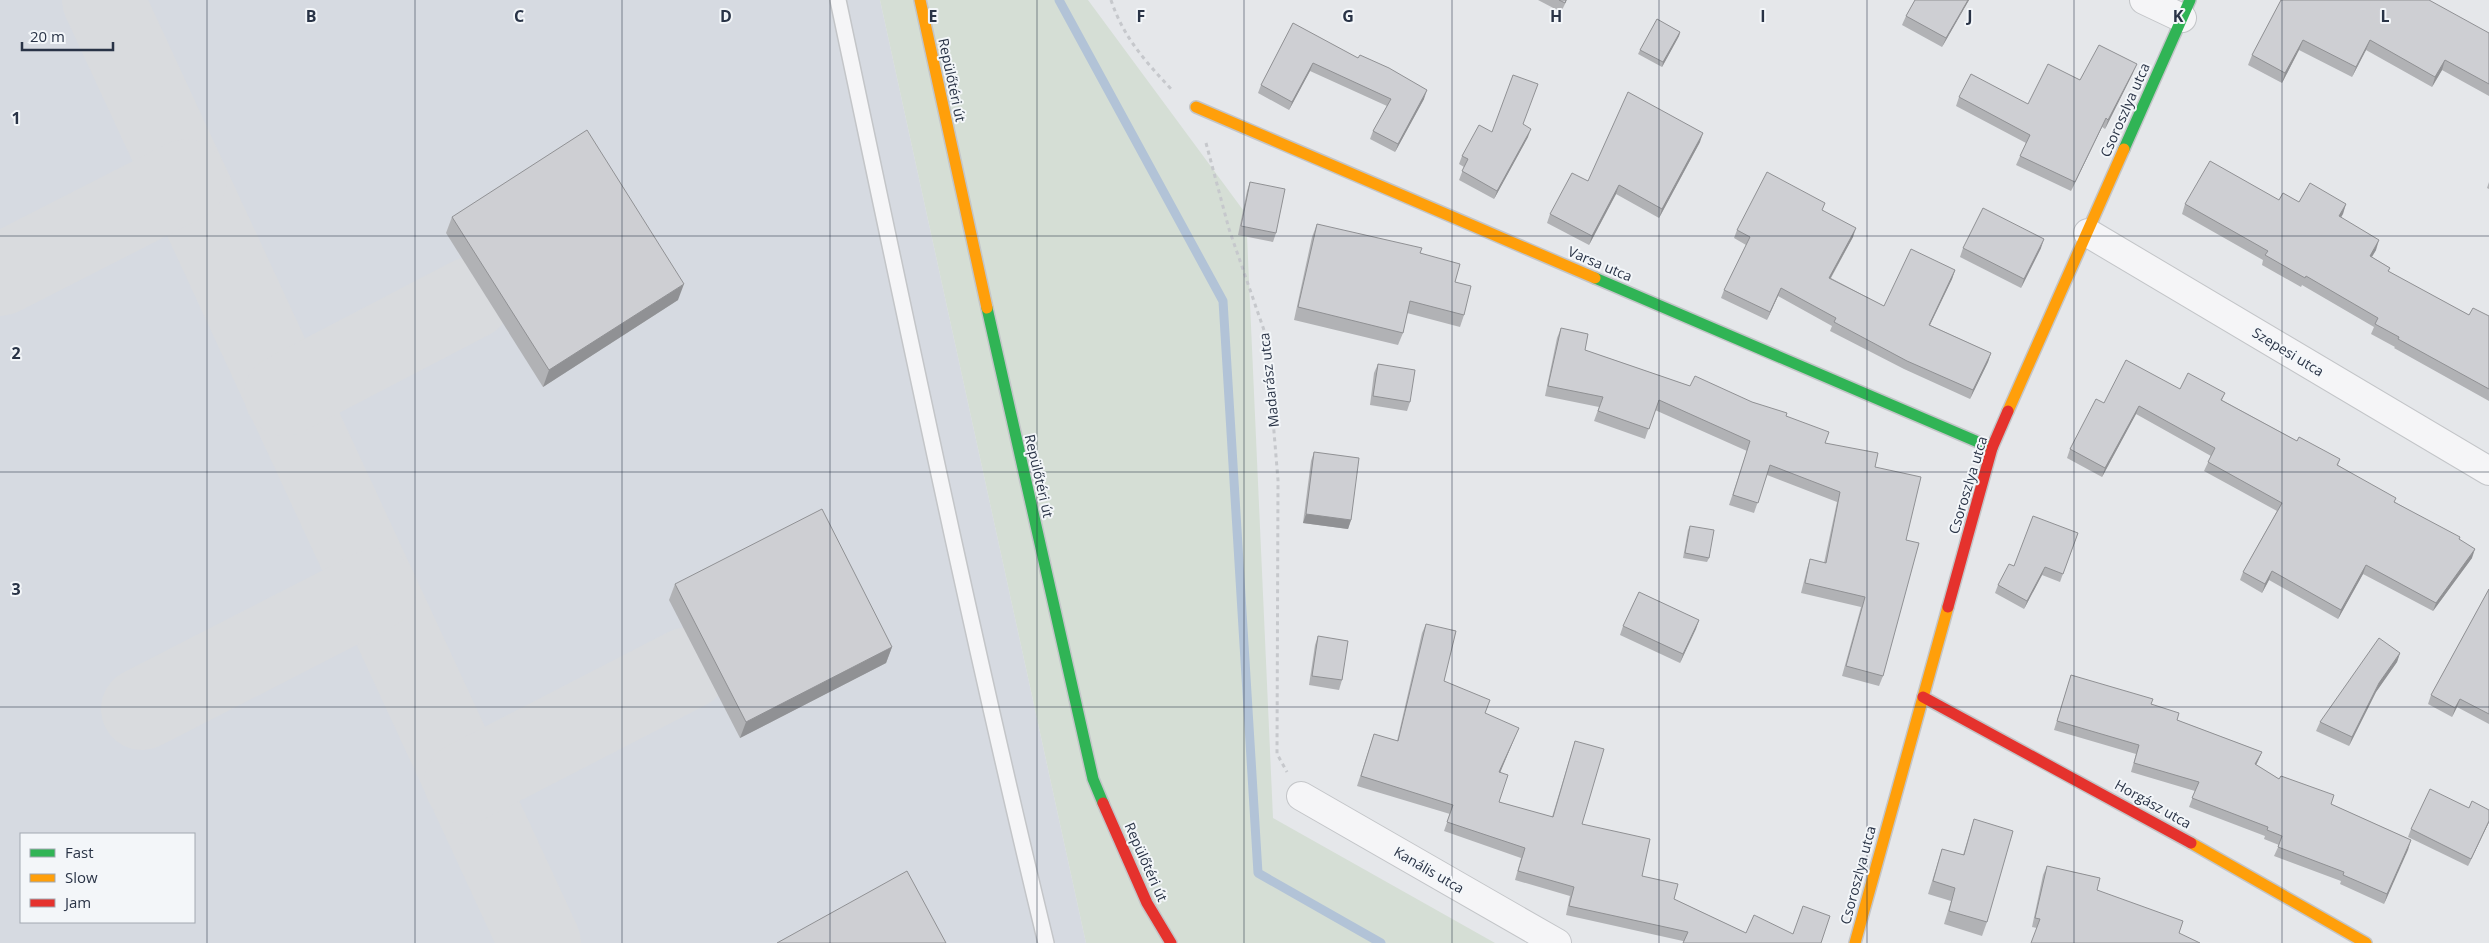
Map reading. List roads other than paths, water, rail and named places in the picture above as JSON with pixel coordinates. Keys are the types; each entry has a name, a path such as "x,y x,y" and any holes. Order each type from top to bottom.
{"street":[{"name":"Repülőtéri út","path":"920,0 1002,382 1093,779 1147,903 1171,943"},
{"path":"2144,0 2186,9"},
{"name":"Csoroszlya utca","path":"1855,943 1992,448 2186,9"},
{"name":"Varsa utca","path":"1196,107 1992,448"},
{"name":"Szepesi utca","path":"2088,232 2489,471"},
{"name":"Horgász utca","path":"1923,698 2156,823 2366,943"},
{"name":"Kanális utca","path":"1301,796 1557,943"}],"lane":[{"path":"838,0 947,512 1012,805 1046,943"}],"waterway":[{"path":"1059,0 1223,301 1258,873 1381,943"}]}
